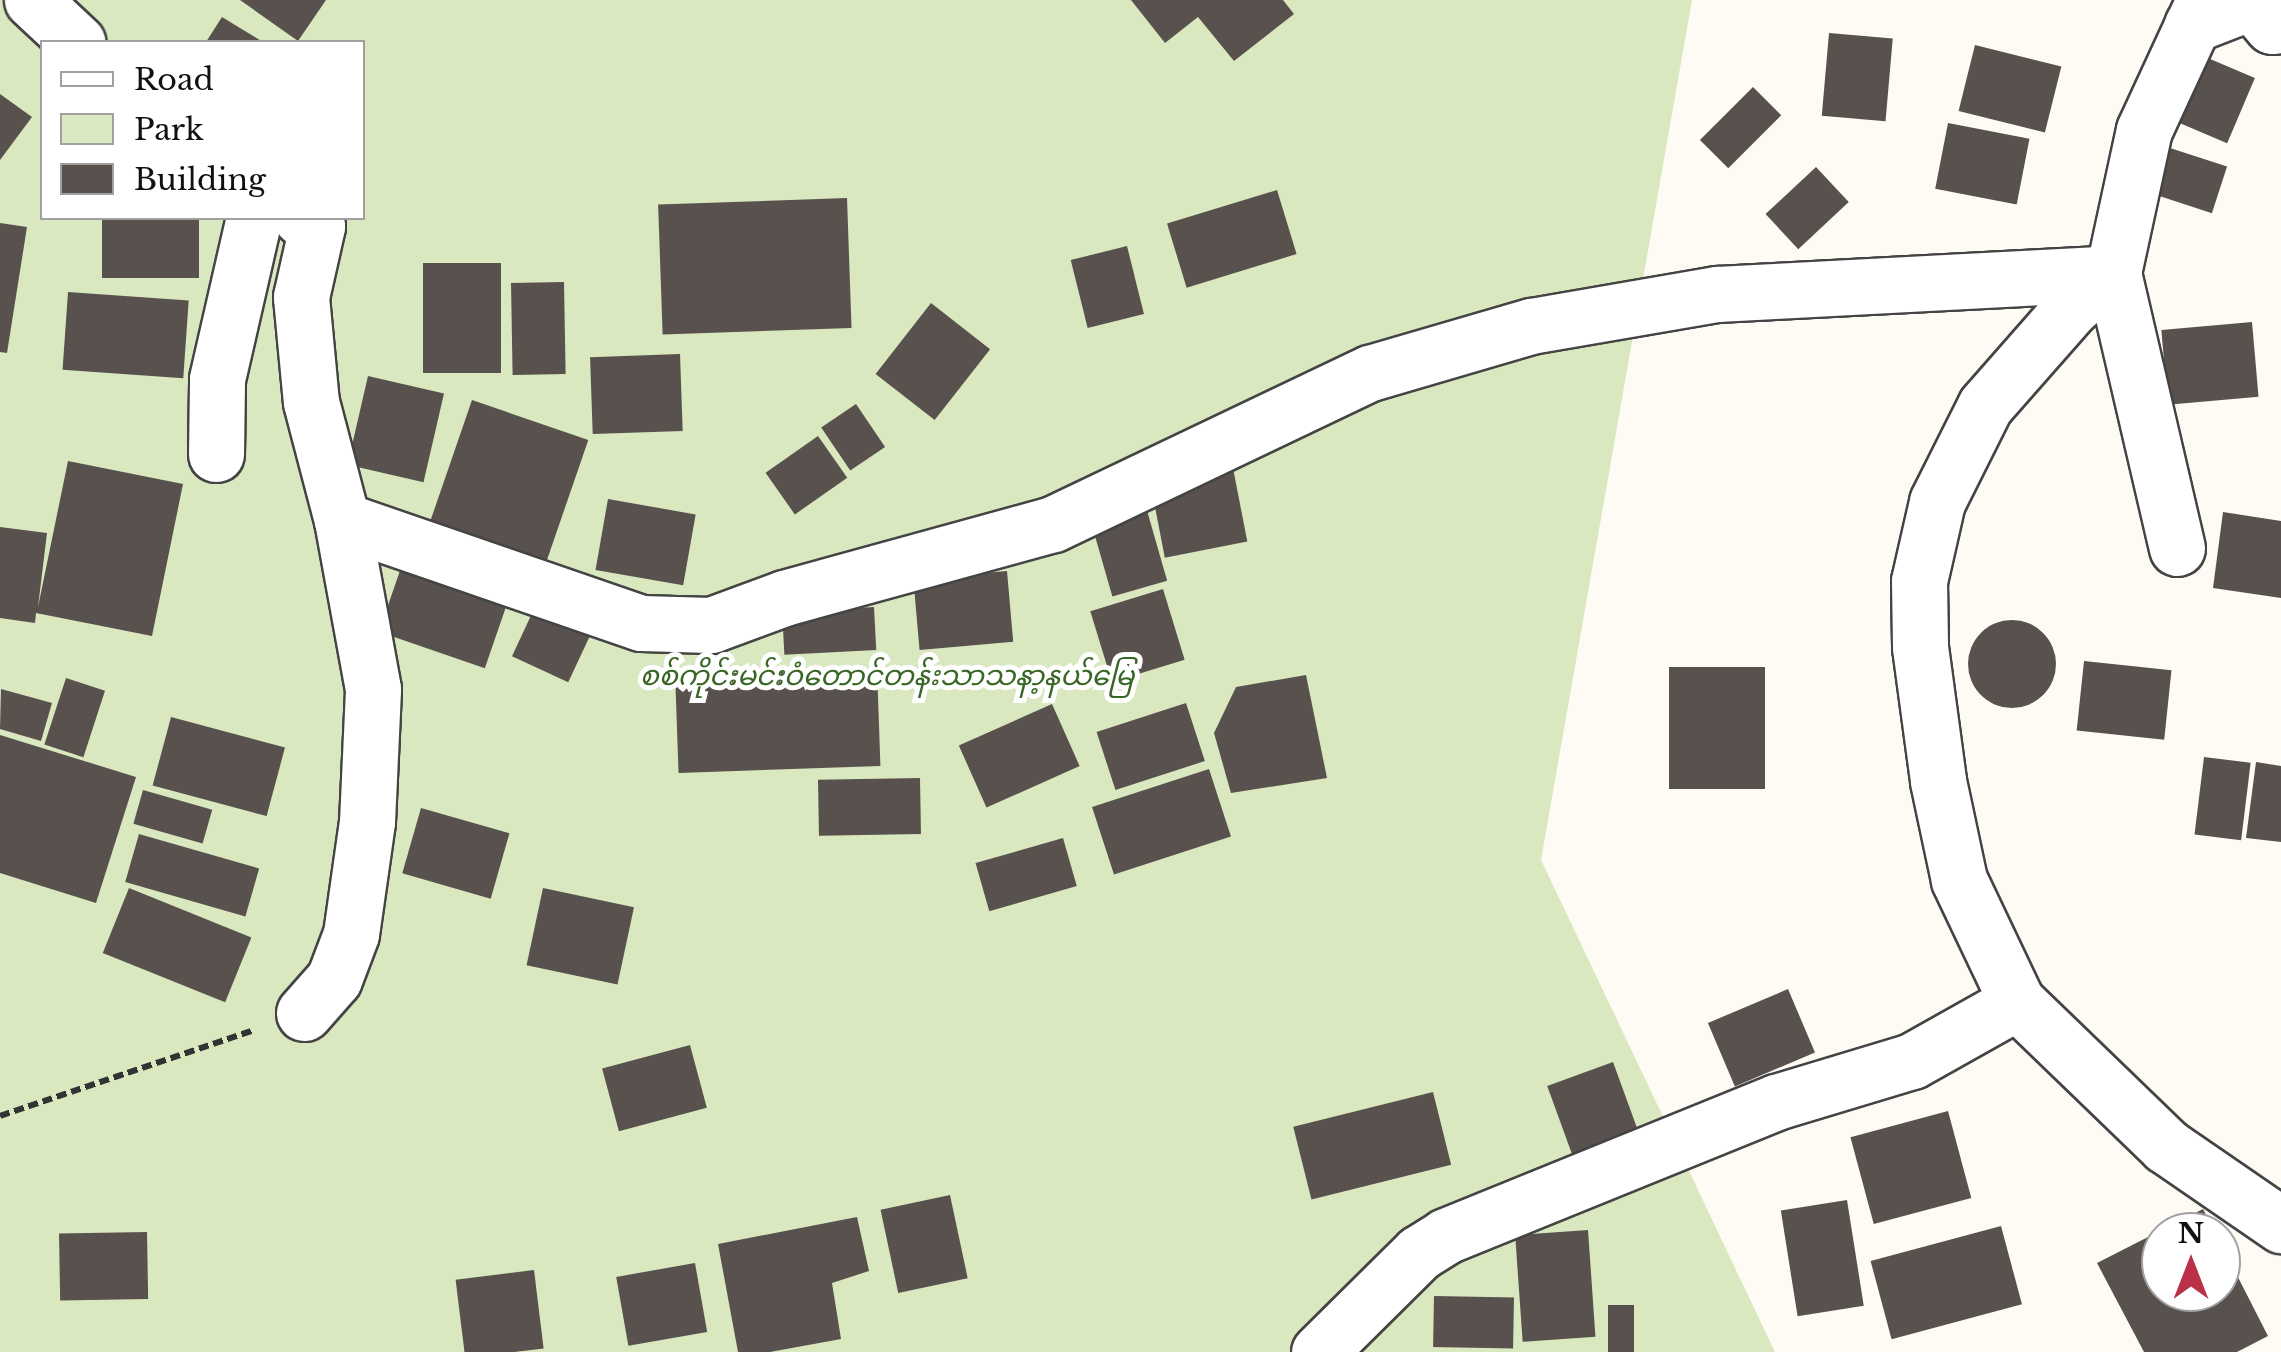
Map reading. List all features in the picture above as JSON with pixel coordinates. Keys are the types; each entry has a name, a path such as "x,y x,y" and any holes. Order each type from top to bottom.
{"street":[{"path":"32,0 74,40"},
{"path":"2177,548 2113,274 2144,130 2198,13 2246,4 2255,6 2272,26 2281,25"},
{"path":"216,454 217,378 254,220"},
{"path":"304,220 317,226 301,298 312,402 342,520 374,689 368,822 351,934 334,979 304,1012"},
{"path":"342,520 641,623 711,625 784,598 1053,524 1370,373 1531,326 1717,294 2113,274"},
{"path":"2113,274 2071,308 1986,406 1937,502 1919,581 1922,666 1938,781 1959,880 2017,1002 2166,1146 2281,1225"},
{"path":"1319,1352 1419,1254 1446,1236 1776,1102 1912,1062 2017,1002"}],"path":[{"path":"0,1116 304,1012"}],"green space":[{"name":"စစ်ကိုင်းမင်းဝံတောင်တန်းသာသနာ့နယ်မြေ","path":"0,0 1692,0 1541,860 1775,1352 0,1352"}],"building":[{"path":"240,0 326,0 297,40"},
{"path":"1131,0 1283,0 1294,14 1234,61 1198,17 1165,43"},
{"path":"222,17 260,40 207,40"},
{"path":"1829,33 1893,39 1886,121 1822,116"},
{"path":"1975,45 2061,67 2045,133 1959,111"},
{"path":"2196,53 2255,78 2227,143 2168,118"},
{"path":"1753,87 1781,115 1728,168 1700,140"},
{"path":"0,94 32,117 0,160"},
{"path":"1948,123 2029,139 2017,205 1935,189"},
{"path":"2170,148 2227,167 2212,213 2155,195"},
{"path":"1816,167 1849,202 1798,249 1766,214"},
{"path":"1277,190 1297,254 1187,288 1167,224"},
{"path":"847,198 852,328 663,335 658,205"},
{"path":"102,220 199,220 199,278 102,278"},
{"path":"0,223 27,227 7,353 0,352"},
{"path":"1127,246 1144,314 1088,328 1071,260"},
{"path":"423,263 501,263 501,373 423,373"},
{"path":"564,282 566,374 513,375 511,283"},
{"path":"68,292 189,300 183,378 63,370"},
{"path":"931,303 990,349 935,420 876,374"},
{"path":"2252,322 2259,397 2168,405 2161,330"},
{"path":"680,354 683,431 593,434 590,357"},
{"path":"368,376 444,394 424,482 348,465"},
{"path":"472,400 588,440 547,561 430,521"},
{"path":"856,404 885,447 850,471 821,427"},
{"path":"818,436 847,478 795,514 766,473"},
{"path":"68,461 183,484 152,636 36,613 35,623 0,618 0,527 47,533 38,607"},
{"path":"1233,468 1247,542 1165,558 1151,484"},
{"path":"608,499 696,514 683,585 595,570"},
{"path":"1144,500 1167,581 1112,596 1089,516"},
{"path":"2223,512 2281,521 2281,598 2213,588"},
{"path":"404,559 510,595 485,668 379,632"},
{"path":"1007,571 1013,642 920,650 913,579"},
{"path":"1163,589 1185,660 1112,682 1090,611"},
{"path":"874,607 876,650 784,655 782,612"},
{"path":"534,609 590,635 568,682 512,656"},
{"path":"2012,620 2043,633 2056,664 2043,695 2012,708 1981,695 1968,664 1981,633"},
{"path":"2084,661 2172,670 2164,740 2077,731"},
{"path":"1669,667 1765,667 1765,789 1669,789"},
{"path":"877,668 880,766 679,773 675,675"},
{"path":"1306,675 1327,778 1231,793 1214,733 1236,687"},
{"path":"66,678 105,691 83,757 44,745"},
{"path":"1,689 52,703 41,741 0,729"},
{"path":"1186,703 1205,761 1115,790 1097,732"},
{"path":"1052,704 1080,766 986,808 959,745"},
{"path":"171,717 285,748 267,816 153,786"},
{"path":"0,735 136,777 96,903 0,873"},
{"path":"2204,757 2251,763 2241,840 2194,834"},
{"path":"2256,762 2281,766 2281,842 2246,838"},
{"path":"1209,769 1231,837 1114,875 1092,807"},
{"path":"920,778 921,834 819,836 818,780"},
{"path":"143,790 212,810 203,843 133,824"},
{"path":"421,808 509,833 491,899 402,873"},
{"path":"139,834 259,868 245,917 125,882"},
{"path":"1063,838 1077,886 989,911 976,863"},
{"path":"129,888 251,937 225,1002 103,953"},
{"path":"543,888 634,907 618,985 527,965"},
{"path":"1788,989 1815,1053 1735,1087 1708,1023"},
{"path":"690,1045 707,1108 619,1131 602,1069"},
{"path":"1613,1062 1639,1132 1573,1156 1547,1086"},
{"path":"1433,1092 1451,1165 1311,1200 1293,1127"},
{"path":"1948,1111 1971,1198 1874,1224 1850,1137"},
{"path":"950,1195 968,1278 898,1293 881,1210"},
{"path":"1847,1200 1864,1306 1798,1316 1781,1210"},
{"path":"857,1217 869,1271 832,1283 841,1339 770,1352 738,1352 718,1244"},
{"path":"2001,1226 2022,1304 1892,1339 1871,1261"},
{"path":"1588,1230 1595,1337 1523,1342 1515,1235"},
{"path":"147,1232 148,1299 60,1301 59,1234"},
{"path":"2141,1241 2141,1312 2241,1312 2241,1283 2268,1336 2237,1352 2144,1352 2097,1263"},
{"path":"695,1263 707,1332 628,1346 616,1277"},
{"path":"534,1270 544,1348 464,1352 456,1280"},
{"path":"1434,1296 1514,1297 1513,1348 1433,1347"},
{"path":"1608,1305 1634,1305 1634,1352 1608,1352"}]}
